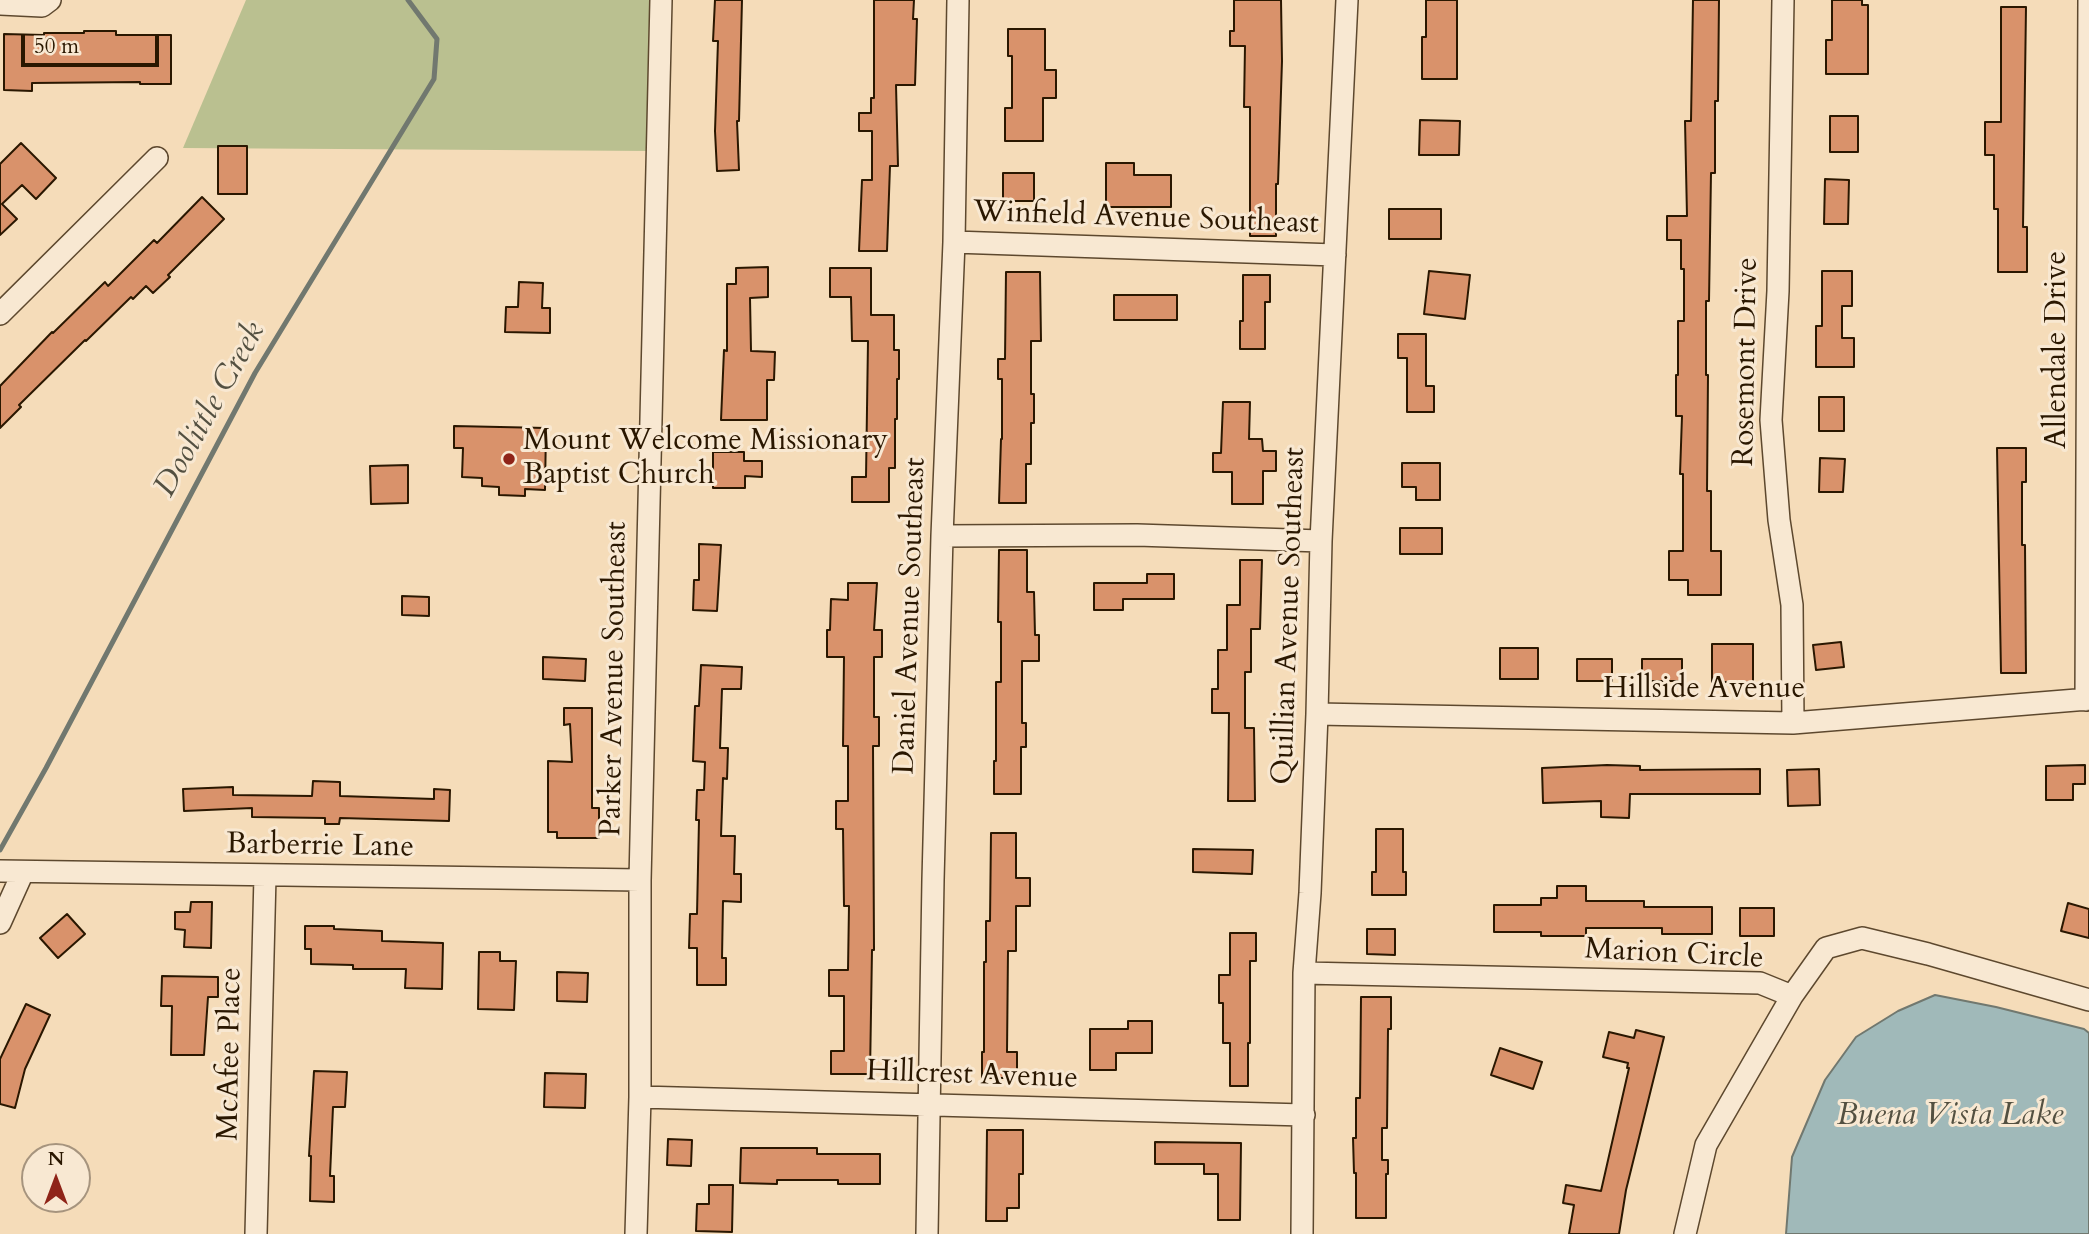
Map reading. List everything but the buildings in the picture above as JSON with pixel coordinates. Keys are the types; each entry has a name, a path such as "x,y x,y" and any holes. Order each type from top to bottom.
{"street":[{"path":"0,4 42,6 50,0"},
{"name":"Parker Avenue Southeast","path":"636,1234 640,1097 640,880 661,0"},
{"name":"Daniel Avenue Southeast","path":"927,1234 933,880 942,536 954,242 958,0"},
{"name":"Quillian Avenue Southeast","path":"1302,1234 1304,974 1310,893 1321,541 1347,0"},
{"name":"Rosemont Drive","path":"1783,0 1777,291 1771,420 1779,520 1792,605 1793,723"},
{"name":"Allendale Drive","path":"2088,700 2089,0"},
{"path":"0,314 157,158"},
{"name":"Winfield Avenue Southeast","path":"954,242 1335,255"},
{"path":"942,536 1137,535 1321,541"},
{"name":"Hillside Avenue","path":"1317,714 1793,723 2088,700"},
{"name":"Barberrie Lane","path":"0,871 640,880"},
{"path":"0,923 23,872"},
{"name":"McAfee Place","path":"256,1234 265,876"},
{"name":"Marion Circle","path":"1304,974 1760,983 1792,996 1826,948 1862,938 2089,1000"},
{"path":"1685,1234 1706,1145 1792,996"},
{"name":"Hillcrest Avenue","path":"640,1097 1304,1115"}],"green space":[{"path":"246,0 660,0 652,151 183,148"}],"water":[{"name":"Buena Vista Lake","path":"1935,995 1996,1007 2084,1029 2089,1033 2089,1234 1786,1234 1792,1157 1825,1080 1856,1037 1898,1011"}],"waterway":[{"name":"Doolittle Creek","path":"0,850 255,373 434,79 437,39 408,0"}],"place":[{"name":"Mount Welcome Missionary Baptist Church","path":"509,459"}]}
